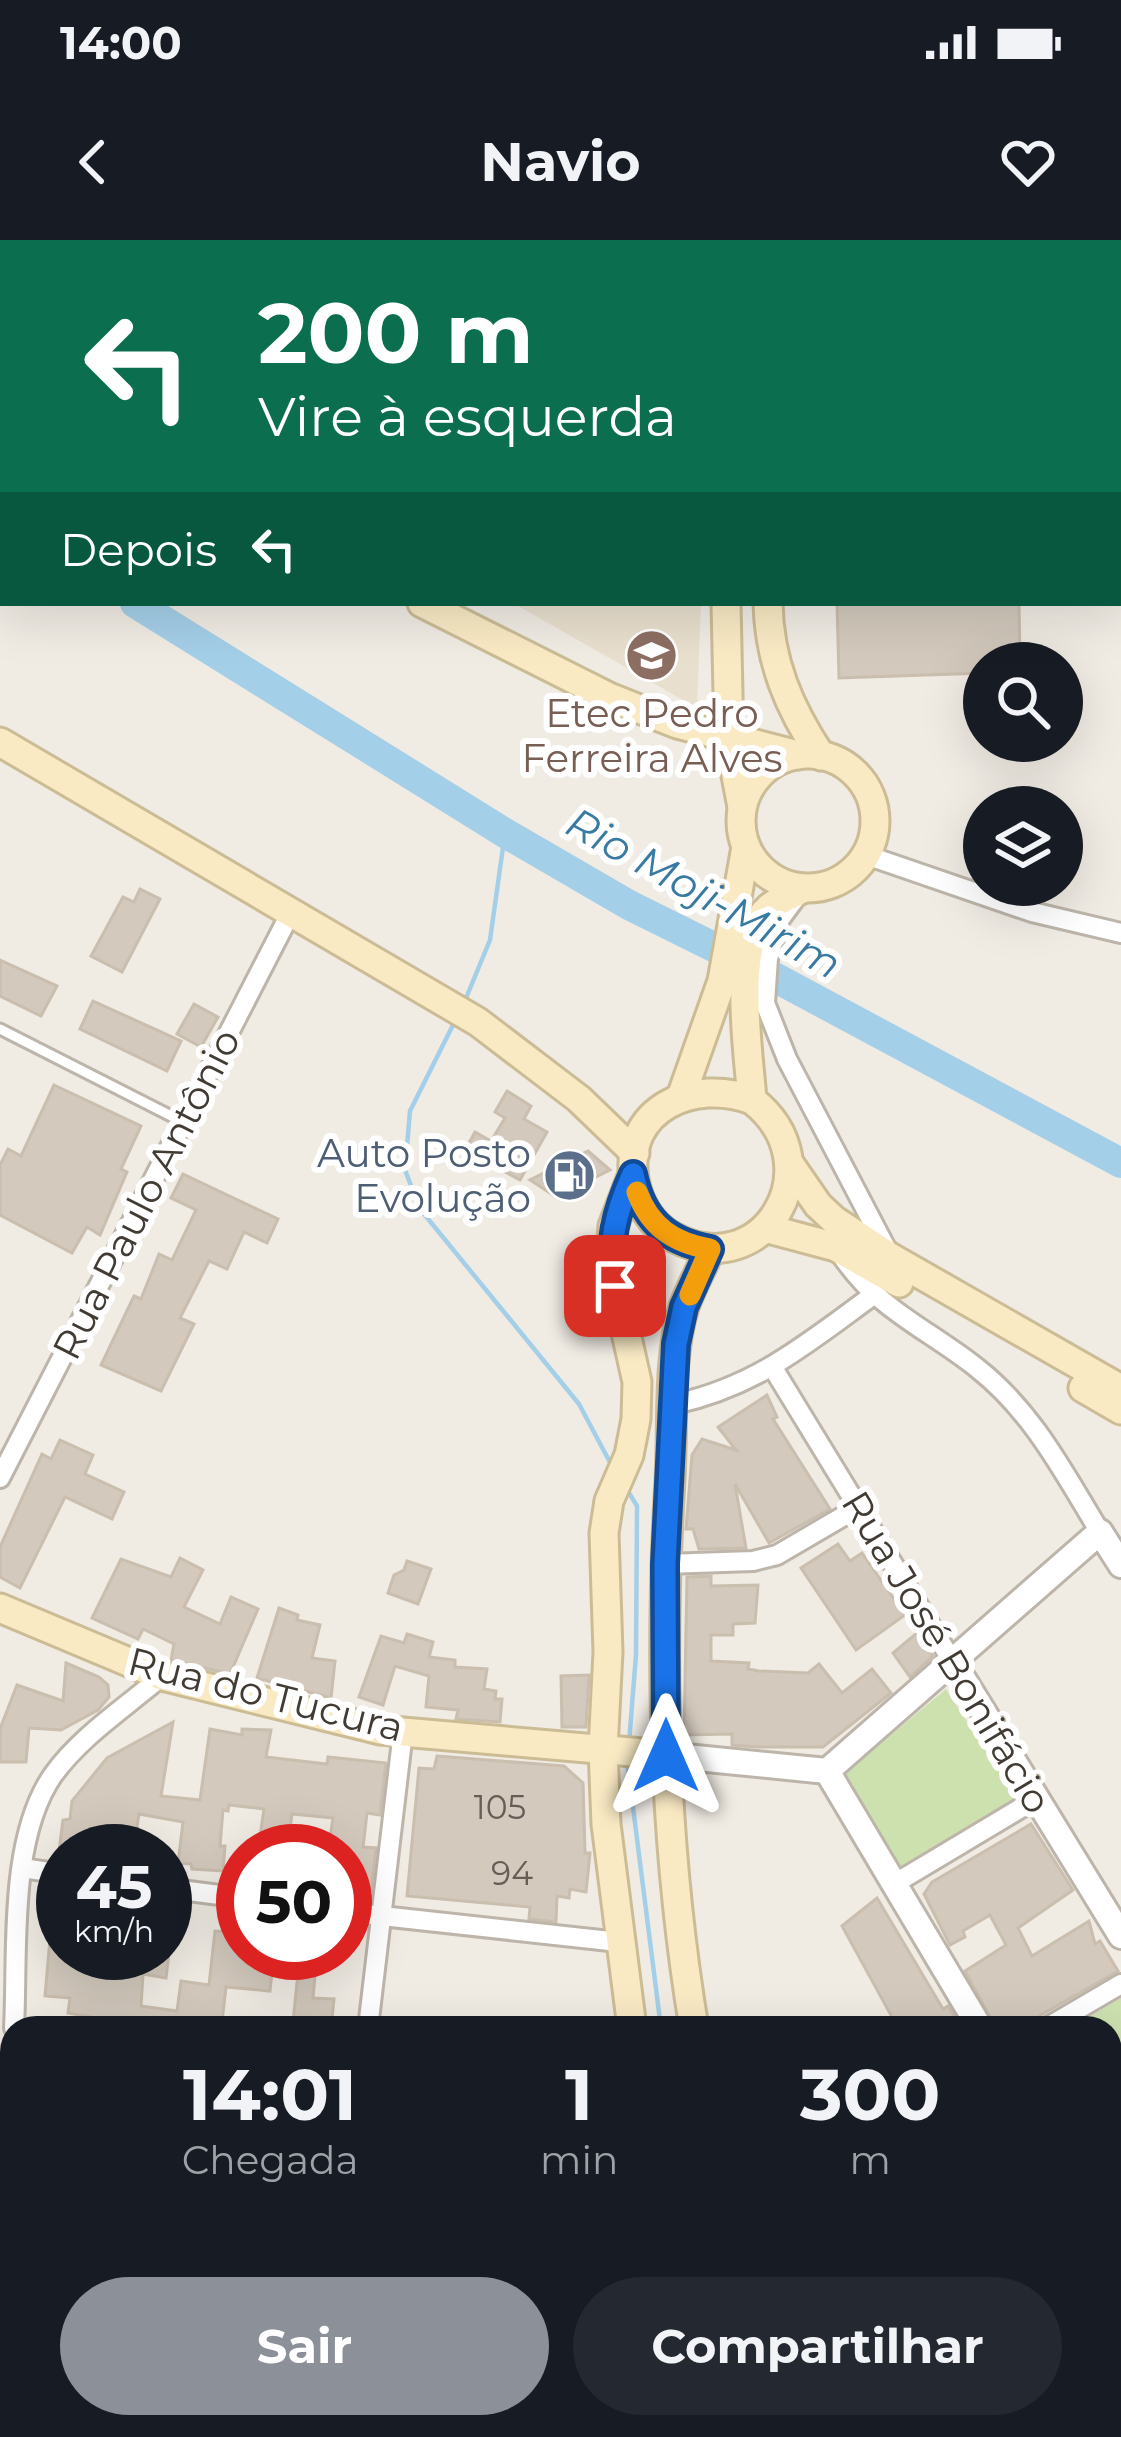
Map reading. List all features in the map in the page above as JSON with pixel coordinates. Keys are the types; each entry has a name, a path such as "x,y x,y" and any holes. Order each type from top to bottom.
{"main road":[{"path":"428,606 609,698 729,739 838,761 856,775 870,794 875,817 866,855 846,877 825,887 802,889 767,909 741,937"},
{"path":"726,606 729,739 746,848 741,937 752,1100"},
{"path":"768,606 769,634 783,688 809,755"},
{"path":"0,742 478,1022 579,1099 634,1163 638,1197 666,1234 687,1245 710,1249 740,1243 765,1228 780,1210 789,1189 791,1166"},
{"path":"742,807 762,772 809,755"},
{"path":"746,848 768,875 802,889"},
{"path":"630,2016 606,1824 608,1652 603,1559 609,1501 629,1455 636,1419 637,1382 610,1261 613,1226 651,1119 681,1096 744,993"},
{"path":"681,1096 729,1091 752,1100 780,1128 791,1166 818,1205 890,1257 1121,1389"},
{"path":"765,1228 836,1246 1121,1410"},
{"path":"692,2016 658,1755 676,1344 684,1307 710,1249"},
{"name":"Rua do Tucura","path":"0,1608 162,1676 380,1730 658,1755"}],"street":[{"path":"866,855 1032,912 1121,933"},
{"path":"802,889 780,919 769,958 744,993 788,1059 890,1257"},
{"name":"Rua Paulo Antônio","path":"0,1478 292,910"},
{"path":"836,1246 872,1296 977,1368 1018,1405 1121,1565"},
{"path":"675,1403 718,1394 773,1368 872,1296"},
{"name":"Rua José Bonifácio","path":"773,1368 1121,1936"},
{"path":"665,1564 753,1561 777,1555 859,1507"},
{"path":"973,2016 827,1771 1100,1532"},
{"path":"15,2016 22,1868 32,1816 52,1777 75,1749 162,1676"},
{"path":"369,2016 403,1732"},
{"name":"Rua do Tucura","path":"658,1755 827,1771"},
{"path":"894,1884 1036,1799"},
{"path":"22,1868 36,1870"},
{"path":"372,1916 619,1942"},
{"path":"1066,2016 1121,1984"}],"lane":[{"path":"0,1029 183,1122"}],"shaded area":[{"name":"Etec Pedro Ferreira Alves","path":"518,606 701,606 697,708"}],"green space":[{"path":"946,1689 1016,1798 900,1867 844,1774"},
{"path":"1121,1998 1121,2016 1091,2016"}],"building":[{"path":"837,606 1019,606 1020,642 963,642 963,674 839,678"},
{"path":"140,889 160,899 122,972 91,956 123,897 134,902"},
{"path":"0,960 57,986 41,1016 0,996"},
{"path":"93,1001 181,1041 167,1071 80,1029"},
{"path":"194,1004 218,1017 201,1047 177,1034"},
{"path":"54,1085 141,1126 100,1235 87,1227 72,1253 0,1215 0,1165 8,1149 21,1156"},
{"path":"507,1091 531,1106 524,1119 547,1132 520,1180 465,1150 475,1132 491,1141 505,1118 495,1112"},
{"name":"Auto Posto Evolução","path":"588,1151 610,1170 556,1197 530,1180"},
{"path":"183,1174 278,1219 267,1243 244,1232 227,1269 209,1261 180,1318 194,1324 161,1391 101,1365 134,1296 141,1299 159,1254 172,1260 196,1210 171,1198"},
{"path":"767,1395 777,1417 773,1419 830,1509 769,1543 735,1484 746,1548 699,1549 693,1529 686,1529 692,1455 702,1439 736,1450 718,1427"},
{"path":"60,1440 93,1455 85,1474 124,1492 112,1519 65,1497 20,1588 0,1577 0,1547 42,1454 51,1459"},
{"path":"838,1544 850,1561 862,1553 905,1615 856,1650 801,1568"},
{"path":"180,1558 203,1570 184,1607 220,1624 231,1597 258,1609 230,1674 171,1660 174,1644 143,1629 138,1639 92,1618 121,1559 171,1577"},
{"path":"407,1561 431,1569 418,1604 388,1593 394,1575 404,1570"},
{"path":"711,1576 711,1586 758,1585 755,1623 733,1624 733,1635 711,1635 711,1661 749,1663 748,1669 759,1671 808,1673 819,1664 842,1693 872,1669 891,1693 823,1747 732,1745 732,1734 684,1735 687,1577"},
{"path":"279,1608 298,1615 297,1620 320,1625 312,1658 335,1661 331,1698 257,1678"},
{"path":"917,1633 933,1656 910,1677 893,1653"},
{"path":"407,1634 433,1642 429,1657 455,1660 455,1667 487,1669 484,1689 496,1691 495,1699 502,1699 500,1722 456,1719 458,1710 426,1707 429,1676 395,1666 383,1705 359,1697 381,1636 404,1643"},
{"path":"66,1663 99,1677 108,1685 109,1697 98,1710 61,1730 29,1728 26,1762 0,1762 0,1729 17,1685 63,1701"},
{"path":"589,1675 586,1727 562,1727 561,1676"},
{"path":"173,1722 161,1796 200,1800 210,1729 242,1735 242,1729 271,1730 266,1757 327,1764 328,1757 386,1763 380,1815 367,1813 366,1824 332,1824 333,1818 292,1814 291,1824 262,1824 264,1809 229,1805 228,1811 223,1810 222,1824 216,1824 216,1871 192,1869 192,1824 139,1814 137,1824 62,1824 70,1819 72,1801 107,1758"},
{"path":"437,1756 564,1766 583,1783 585,1853 590,1853 586,1892 570,1889 569,1898 557,1896 556,1922 529,1919 530,1907 407,1896 419,1768 434,1769"},
{"path":"1031,1824 1073,1890 1018,1928 1032,1956 1089,1921 1095,1944 1100,1941 1118,1971 1039,2016 989,2016 965,1971 1006,1945 990,1915 950,1945 924,1894 932,1882"},
{"path":"877,1898 943,2009 948,2006 954,2016 891,2016 842,1926"},
{"path":"215,1931 216,1980 271,1980 270,1991 226,1987 223,2016 85,2016 68,2013 70,1998 45,1996 46,1980 143,1980 141,2006 177,2011 181,1981 209,1985"},
{"path":"297,1980 315,1980 313,1998 334,1999 332,2016 294,2016"}],"waterway":[{"name":"Rio Moji-Mirim","path":"140,606 629,905 776,978 1121,1163"},
{"path":"464,1003 490,940 505,833"},
{"path":"456,1019 410,1111 405,1170 420,1209 579,1404 613,1468"},
{"path":"626,1488 637,1506 636,1655 629,1743"},
{"path":"627,1760 659,2016"}],"slow traffic":[{"path":"637,1192 649,1217 666,1234 687,1245 710,1249 690,1295"}],"place":[{"name":"Etec Pedro Ferreira Alves","path":"652,656"},
{"name":"Auto Posto Evolução","path":"570,1175"}],"route":[{"path":"615,1286 610,1261 613,1226 633,1174 649,1217 666,1234 687,1245 710,1249 684,1307 676,1344 665,1564 666,1756"}]}
